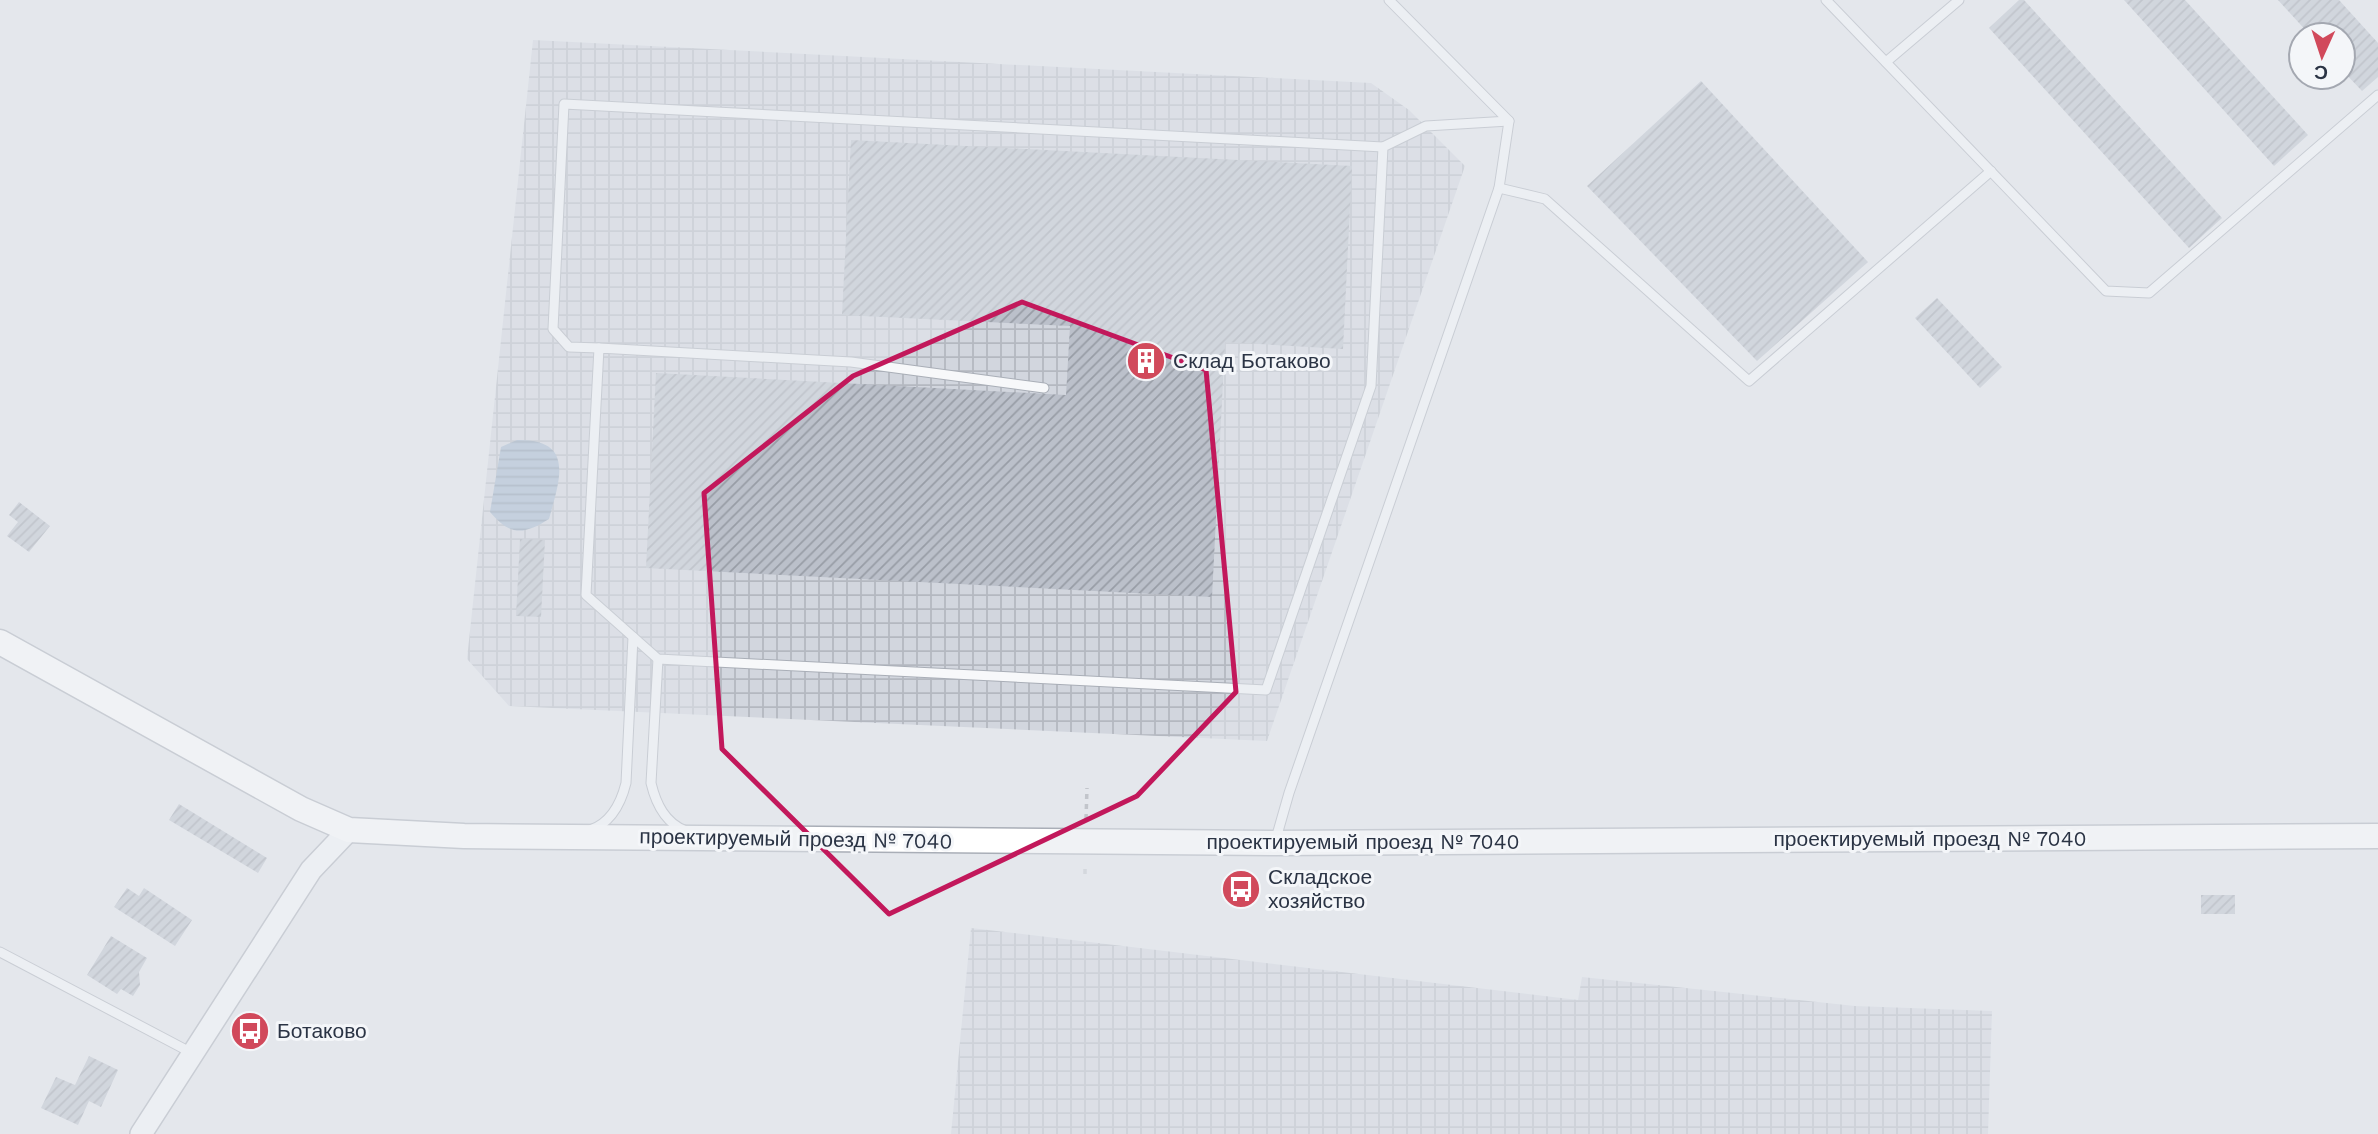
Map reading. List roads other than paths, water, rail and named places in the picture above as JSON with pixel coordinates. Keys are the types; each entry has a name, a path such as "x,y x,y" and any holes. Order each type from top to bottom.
{"main road":[{"path":"0,642 310,814 349,831"},
{"name":"проектируемый проезд № 7040","path":"349,831 464,836 1275,843 2378,836"}],"street":[{"path":"141,1134 311,870 349,831"}],"lane":[{"path":"1389,0 1509,121"},
{"path":"1826,0 2105,291 2149,293 2378,95"},
{"path":"1886,62 1959,0"},
{"path":"1044,388 851,362 569,347 552,329 564,104 1383,147 1426,126 1509,121"},
{"path":"1275,843 1289,793 1499,188 1509,121"},
{"path":"599,348 586,595 658,659 1266,690 1371,386 1383,147"},
{"path":"1499,188 1545,199 1749,381 1991,172"},
{"path":"568,837 598,827 611,816 622,800 626,783 634,637"},
{"path":"658,659 651,783 655,799 664,815 681,829 706,838"},
{"path":"0,952 192,1054"}],"water":[{"path":"517,440 535,441 548,446 556,454 559,464 557,490 549,519 525,530 511,529 490,512 501,447"}],"place":[{"name":"Склад Ботаково","path":"1146,361"},
{"name":"Складское хозяйство","path":"1241,889"},
{"name":"Ботаково","path":"250,1031"}]}
